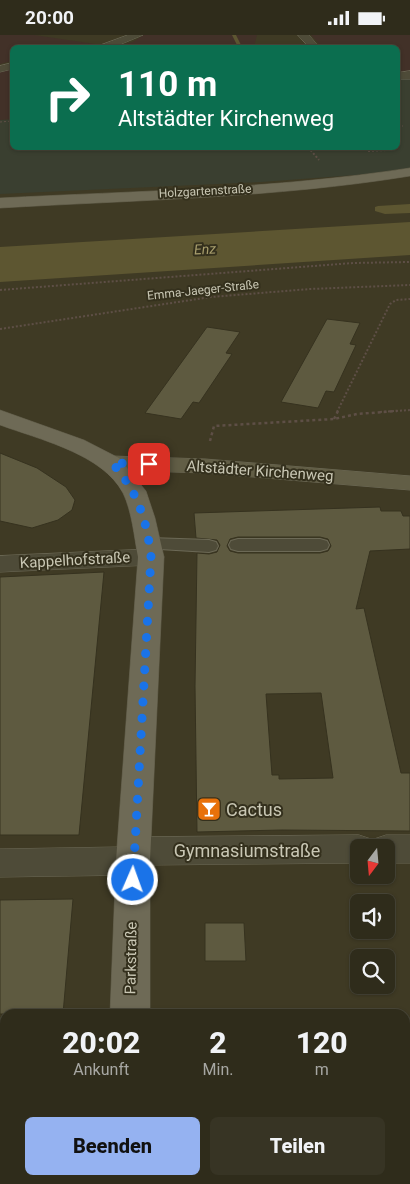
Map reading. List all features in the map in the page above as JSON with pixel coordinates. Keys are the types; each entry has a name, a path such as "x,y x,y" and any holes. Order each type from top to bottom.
{"main road":[{"name":"Holzgartenstraße","path":"0,203 283,187 373,178 410,171"},
{"name":"Altstädter Kirchenweg","path":"0,417 76,445 112,463 205,466 410,483"},
{"name":"Parkstraße","path":"112,463 134,491 150,551 134,856 130,1009"}],"street":[{"path":"110,45 138,35"},
{"path":"302,35 312,45"},
{"name":"Kappelhofstraße","path":"0,564 150,551"},
{"name":"Gymnasiumstraße","path":"0,863 134,856 350,849"},
{"path":"395,849 410,849"}],"lane":[{"path":"238,545 320,545"},
{"path":"150,551 209,546"}],"path":[{"path":"311,150 324,166"},
{"path":"368,151 380,150"},
{"path":"0,290 353,263 410,263"},
{"name":"Emma-Jaeger-Straße","path":"0,329 211,297 317,288 410,285"},
{"path":"334,419 390,304 410,299"},
{"path":"205,466 214,425 334,419 357,414 410,410"}],"shaded area":[{"path":"0,35 34,35 102,45 10,45 10,62 0,64"},
{"path":"143,35 257,35 254,45 121,45 133,42"},
{"path":"311,35 410,35 410,72 400,72 400,45 320,45"},
{"path":"10,70 10,119 0,120 0,72"},
{"path":"400,79 410,79 410,171 261,182 0,194 0,120 10,119 10,150 400,150"}],"water":[{"path":"410,204 410,213 385,214 375,211 375,207 378,206"},
{"name":"Enz","path":"410,222 410,255 0,282 0,247"}],"building":[{"path":"327,319 360,323 350,344 356,345 334,392 326,391 318,408 281,402"},
{"path":"207,327 240,332 226,353 232,354 199,403 193,402 181,419 145,413"},
{"path":"0,453 37,468 66,487 75,500 72,510 58,520 32,528 0,521"},
{"path":"380,507 381,511 401,511 403,516 410,516 410,549 370,551 356,609 364,608 401,773 410,773 410,831 282,830 197,832 195,686 197,553 209,554 217,552 220,545 217,540 196,538 194,513","holes":["238,537 320,537 328,539 331,546 328,551 320,553 238,553 230,551 227,546 230,539","321,693 333,778 279,779 279,775 272,775 266,694"]},
{"path":"104,572 79,835 0,835 0,577"},
{"path":"73,899 63,1009 0,1009 0,900"},
{"path":"205,923 244,923 246,961 205,961"}],"waterway":[{"path":"234,35 239,45"}],"place":[{"name":"Cactus","path":"209,809"}],"route":[{"path":"133,880 151,557 144,518 134,491 112,463 149,464"}]}
